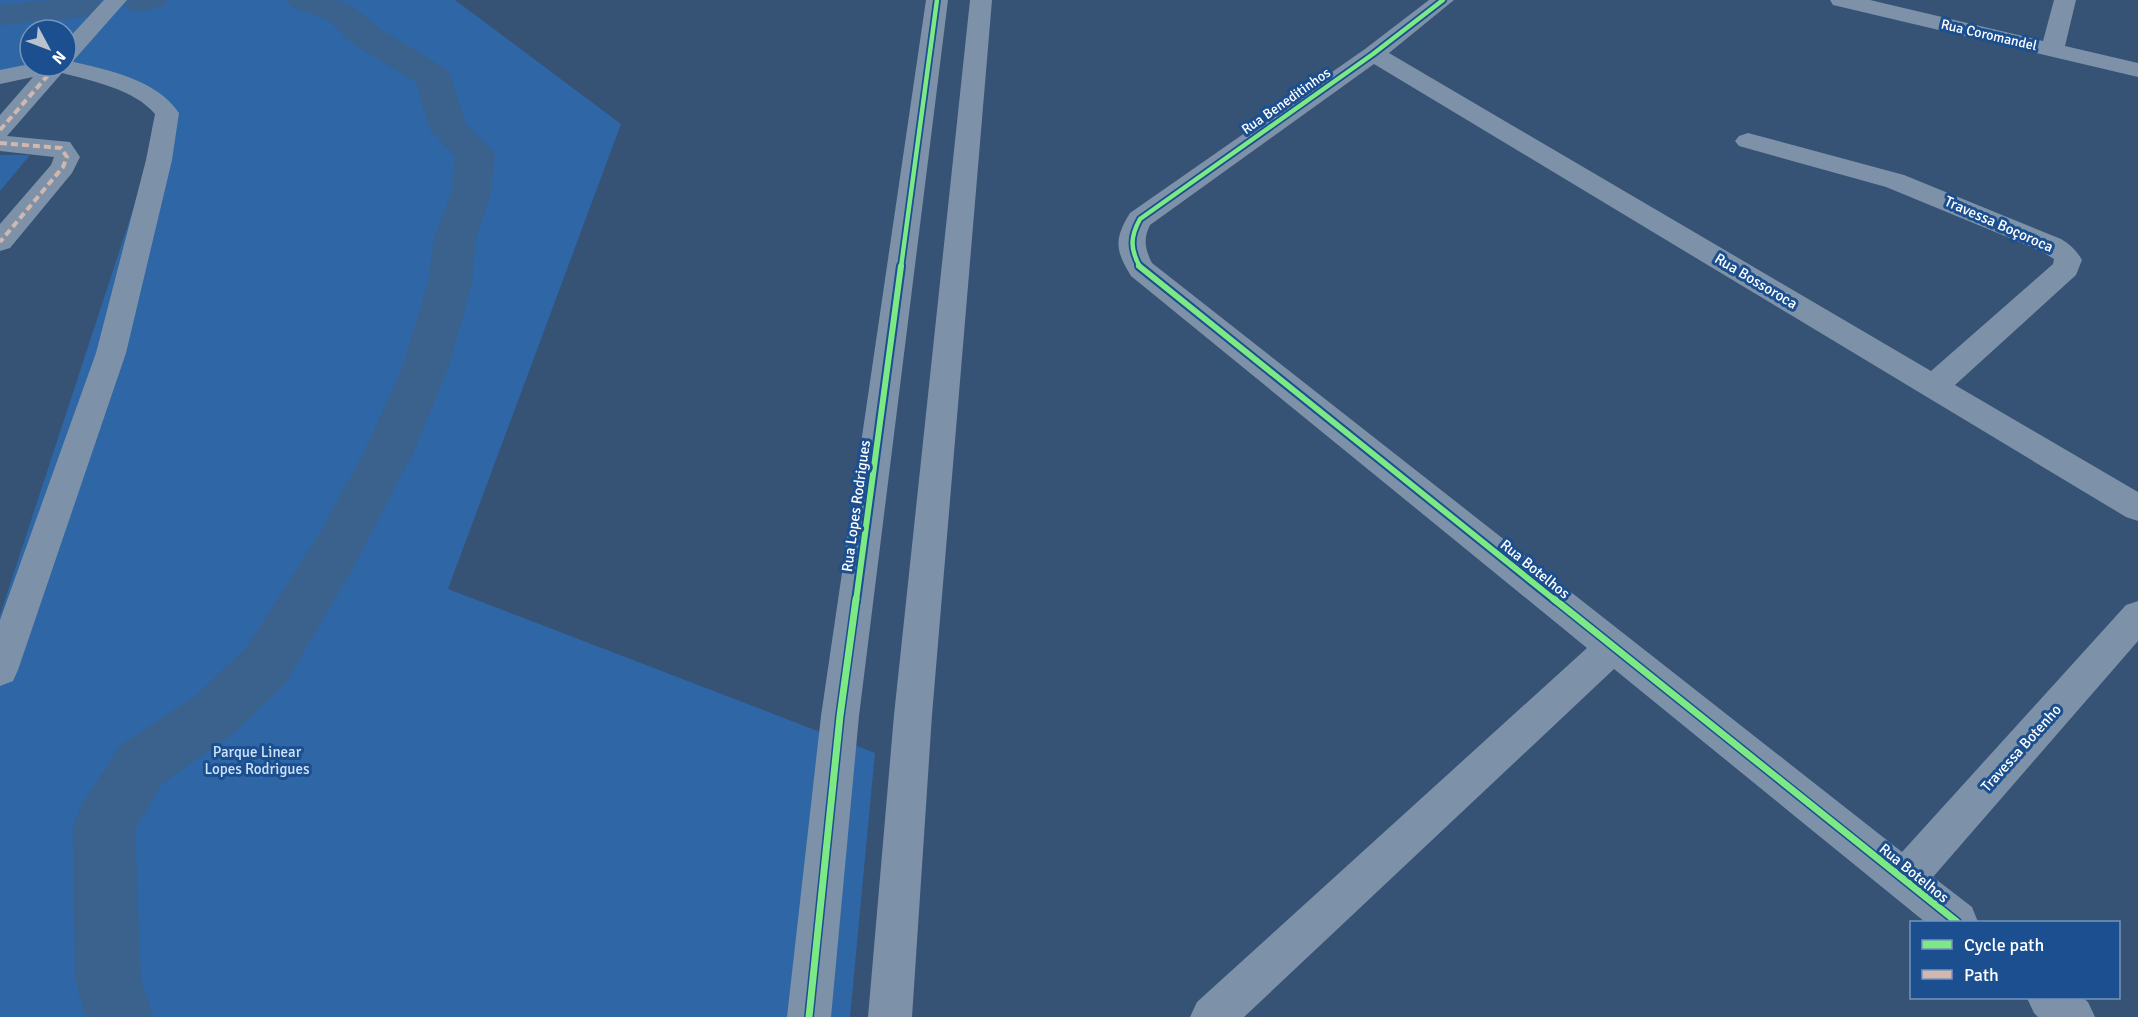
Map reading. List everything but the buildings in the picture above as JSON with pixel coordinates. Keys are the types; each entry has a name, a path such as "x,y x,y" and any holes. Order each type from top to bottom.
{"street":[{"path":"78,42 116,0"},
{"name":"Rua Lopes Rodrigues","path":"809,1017 840,716 937,0"},
{"path":"890,1017 914,704 981,0"},
{"name":"Rua Beneditinhos","path":"1140,219 1373,54 1443,0"},
{"name":"Rua Coromandel","path":"1841,0 2138,70"},
{"path":"2052,50 2065,0"},
{"name":"Rua Bossoroca","path":"1373,54 2138,508"},
{"path":"929,57 976,58"},
{"path":"0,670 111,353 159,160 167,113 164,107 125,85 78,72"},
{"path":"0,77 18,74"},
{"path":"0,130 46,78"},
{"name":"Travessa Boçoroca","path":"1748,141 1895,181 2050,245 2064,254 2068,260 2066,268 1934,386"},
{"path":"0,143 61,148 67,157 63,167 0,242"},
{"name":"Rua Botelhos","path":"1140,219 1131,235 1131,250 1141,269 1956,921"},
{"name":"Travessa Botenho","path":"1904,880 2138,616"},
{"path":"1212,1017 1613,647"},
{"path":"2050,999 2073,1017"}],"green space":[{"name":"Parque Linear Lopes Rodrigues","path":"0,0 455,0 621,124 448,589 875,753 850,1017 0,1017 0,615 163,118 124,86 78,73 78,18 18,18 18,75 0,79"},
{"path":"0,155 30,155 0,191"}],"waterway":[{"path":"140,2 151,0"},
{"path":"119,1017 108,978 104,825 141,765 215,714 266,665 339,546 389,451 426,366 450,283 455,239 471,192 475,154 448,128 433,77 367,37 340,13 304,0"},
{"path":"0,15 86,7"}],"marked path":[{"path":"0,130 46,78"},
{"path":"0,143 61,148 67,157 63,167 0,242"}],"cycle path":[{"path":"809,1017 840,716 937,0"},
{"path":"1443,0 1373,54 1140,219 1133,233 1131,244 1141,269 1956,921"}]}
